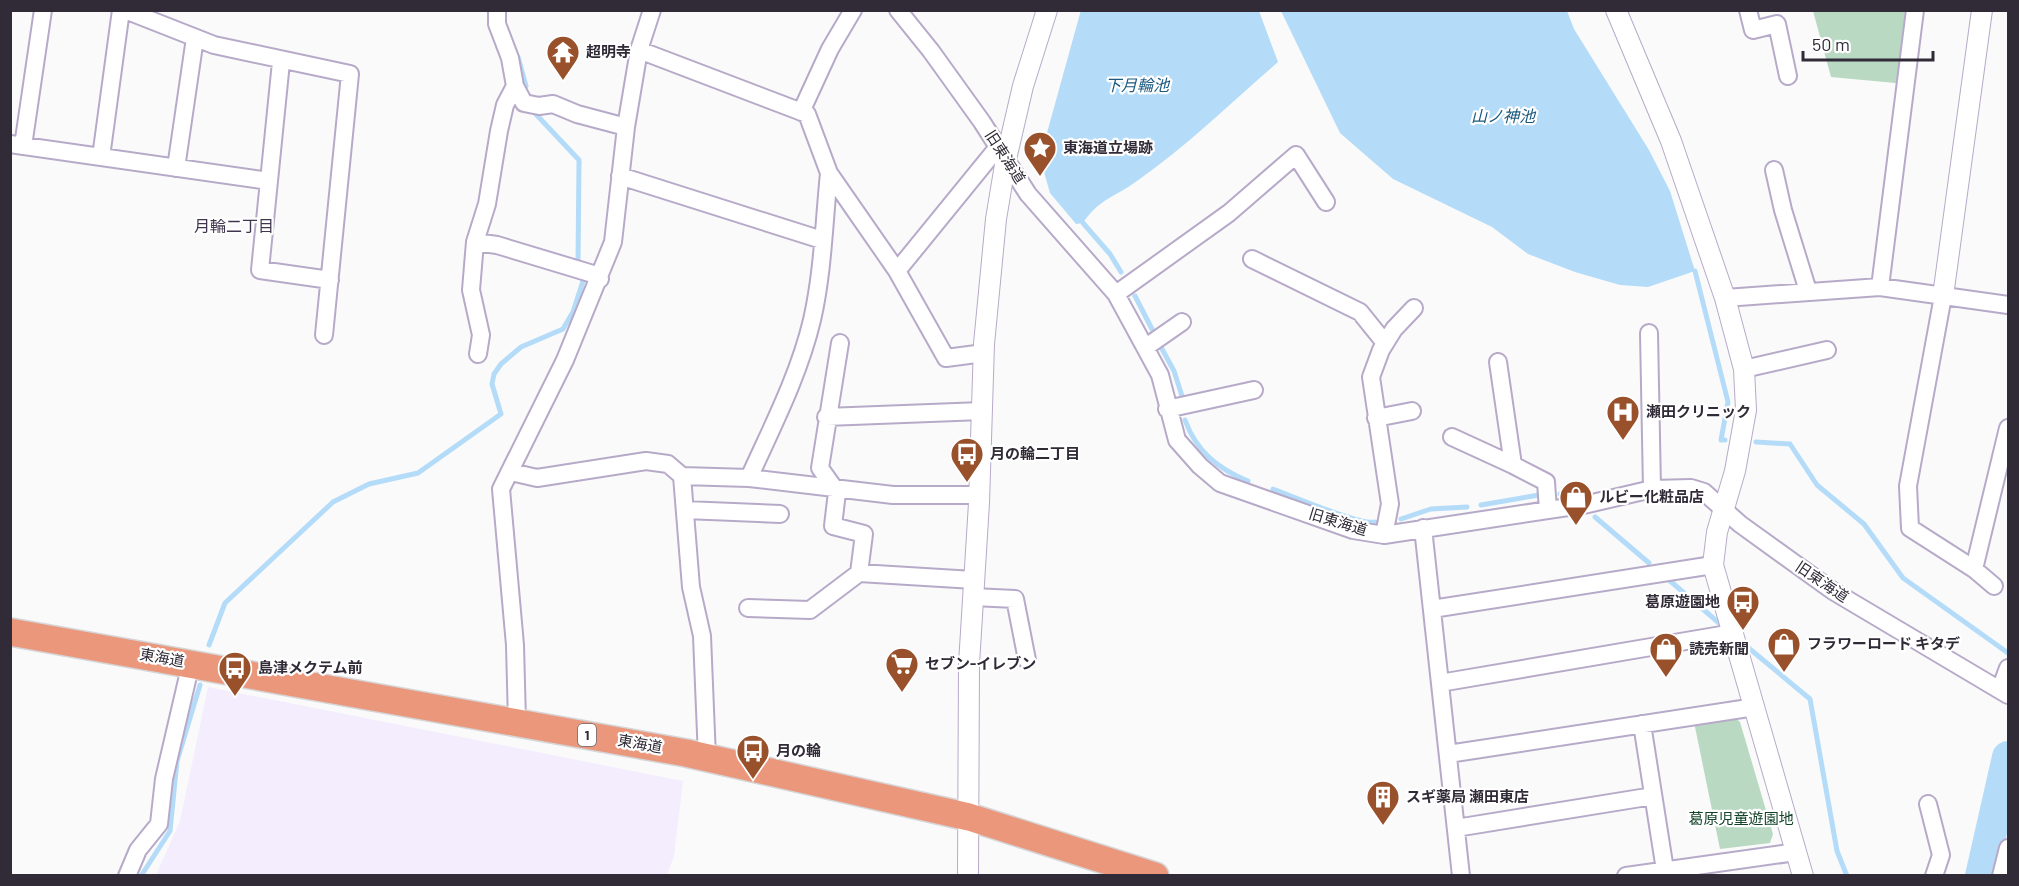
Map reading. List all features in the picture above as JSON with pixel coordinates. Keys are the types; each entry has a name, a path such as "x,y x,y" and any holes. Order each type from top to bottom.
{"highway":[{"name":"東海道","path":"10,632 707,758 969,817 1155,876"}],"street":[{"path":"43,10 17,145 269,181"},
{"path":"101,157 123,10 195,38 281,62 350,74 324,335"},
{"path":"497,10 497,24 510,58 514,86 524,103 539,106 553,104 577,114 626,127"},
{"path":"517,722 515,645 501,489 566,360 596,276 613,242 626,127 639,50 652,10"},
{"path":"801,112 830,49 853,10"},
{"name":"旧東海道","path":"898,10 931,51 1028,194 1116,294 1160,375 1167,409 1177,440 1220,483 1353,530 1384,536 1548,510 1652,489 1697,490 1704,492 1724,510 1833,591 2004,693"},
{"path":"968,876 969,664 979,495 984,353 1002,153 1047,10"},
{"path":"1616,10 1671,141 1725,298 1744,369 1746,410 1735,471 1717,532 1713,565 1803,876"},
{"path":"1748,10 1754,30 1777,24 1788,76"},
{"path":"1880,288 1915,10"},
{"path":"1982,10 1942,296 1908,486 1910,528 1974,569 1994,586"},
{"path":"176,168 195,38"},
{"path":"639,50 807,114 829,173 897,271 946,358 984,353"},
{"path":"281,62 260,270 330,280"},
{"path":"478,354 481,335 471,290 475,242 487,204 498,131 505,105 514,86"},
{"path":"897,271 1002,153"},
{"path":"1116,294 1229,213 1296,155 1326,202"},
{"path":"1774,171 1783,210 1808,291"},
{"path":"749,478 789,387 811,323 829,173"},
{"path":"620,176 822,240"},
{"path":"475,242 497,245 596,276"},
{"path":"1252,259 1360,312 1385,343"},
{"path":"1725,298 1880,288 2008,305"},
{"path":"1384,536 1390,504 1371,377 1385,343 1414,308"},
{"path":"1146,347 1182,322"},
{"path":"1649,333 1652,489"},
{"path":"840,343 826,417 820,468 837,492 833,526 864,534 859,573"},
{"path":"1744,369 1827,350"},
{"path":"1498,362 1513,465"},
{"path":"1167,409 1254,390"},
{"path":"826,417 982,411"},
{"path":"1376,418 1412,411"},
{"path":"1974,569 2008,428"},
{"path":"1452,437 1546,482 1548,510"},
{"path":"511,472 537,478 646,461 668,464 682,476 749,478 893,495 979,495"},
{"path":"682,476 691,587 688,612 702,636 707,758"},
{"path":"685,510 780,514"},
{"path":"1423,528 1461,876"},
{"path":"1432,609 1713,565"},
{"path":"748,608 810,610 859,573 974,589 1015,599 1027,660"},
{"path":"1440,683 1733,633"},
{"path":"127,876 138,850 159,824 164,779 191,663"},
{"path":"2004,693 2008,668"},
{"path":"1448,754 1755,707"},
{"path":"1642,724 1665,870"},
{"path":"1456,828 1653,796"},
{"path":"1928,804 1941,855 1934,876"},
{"path":"2001,876 2008,848"},
{"path":"1626,876 1796,852"}],"shaded area":[{"path":"208,687 683,781 674,856 667,875 156,875 180,821"}],"green space":[{"path":"1903,10 1907,12 1906,84 1831,77 1813,11"},
{"name":"葛原児童遊園地","path":"1733,716 1740,722 1773,834 1770,843 1720,849 1694,722"}],"water":[{"name":"下月輪池","path":"1081,10 1259,11 1278,62 1174,153 1137,181 1101,203 1083,223 1076,224 1050,193 1040,158"},
{"name":"山ノ神池","path":"1281,11 1567,11 1574,29 1649,150 1670,191 1695,271 1648,287 1620,285 1575,272 1528,254 1492,227 1393,179 1340,133"}],"waterway":[{"path":"518,57 526,86"},
{"path":"209,645 225,603 333,502 369,484 418,473 501,414 492,384 494,374 501,364 521,347 563,329 573,312 583,281 578,264 579,160 531,109"},
{"path":"1083,223 1110,254 1121,272"},
{"path":"1695,271 1728,402 1721,440 1725,440"},
{"path":"1135,296 1154,333"},
{"path":"1161,347 1174,371 1182,396"},
{"path":"1185,420 1195,441 1209,458 1227,471 1248,481"},
{"path":"1756,442 1790,444 1817,485 1864,524 1903,578 2008,653"},
{"path":"1273,489 1356,520 1375,522"},
{"path":"1560,494 1571,492"},
{"path":"1481,505 1539,495"},
{"path":"1401,519 1431,509 1467,507"},
{"path":"1595,517 1649,563"},
{"path":"1669,580 1719,623"},
{"path":"1745,645 1810,699 1837,851 1847,876"},
{"path":"141,876 170,831 177,761 200,685"},
{"path":"1981,876 2008,757"}],"place":[{"name":"超明寺","path":"563,81"},
{"name":"東海道立場跡","path":"1040,177"},
{"name":"瀬田クリニック","path":"1623,441"},
{"name":"月の輪二丁目","path":"967,483"},
{"name":"ルビー化粧品店","path":"1576,526"},
{"name":"葛原遊園地","path":"1743,631"},
{"name":"フラワーロード キタデ","path":"1784,673"},
{"name":"読売新聞","path":"1666,678"},
{"name":"セブン-イレブン","path":"902,693"},
{"name":"島津メクテム前","path":"235,697"},
{"name":"月の輪","path":"753,780"},
{"name":"スギ薬局 瀬田東店","path":"1383,826"}],"district":[{"name":"月輪二丁目","path":"234,226"}]}
